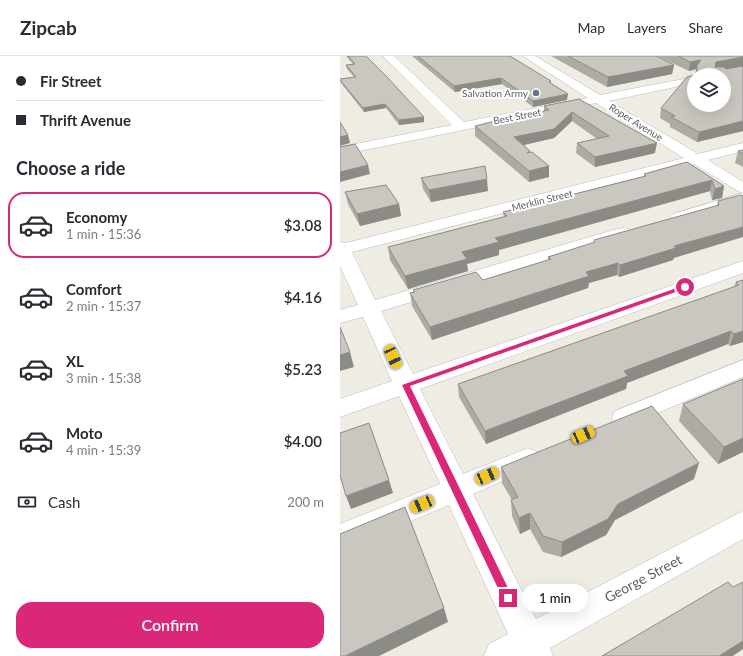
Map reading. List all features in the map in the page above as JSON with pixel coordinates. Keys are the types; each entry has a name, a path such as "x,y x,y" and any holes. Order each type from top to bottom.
{"street":[{"path":"388,56 462,127"},
{"name":"Roper Avenue","path":"528,56 743,188"},
{"path":"681,73 687,76"},
{"name":"Best Street","path":"340,151 687,81"},
{"name":"Merklin Street","path":"340,249 743,147"},
{"path":"664,221 743,198"},
{"path":"340,318 642,228"},
{"path":"340,249 456,489 522,651"},
{"path":"340,408 743,267"},
{"path":"605,426 743,368"},
{"path":"340,538 547,451"},
{"name":"George Street","path":"522,651 743,524"}],"building":[{"path":"348,56 366,56 424,117 399,120 385,104 363,108 340,80 356,77 346,65 355,64"},
{"path":"418,56 510,56 551,81 549,82 568,94 533,101 501,78 454,86"},
{"path":"568,56 656,56 674,65 608,77"},
{"path":"678,56 743,56 716,62 715,67 725,68 697,68 697,65 701,60 690,62"},
{"path":"743,66 743,121 699,132 671,117 675,116 661,108 687,77 687,112 731,112 731,68"},
{"path":"579,99 657,143 595,157 577,143 609,136 572,112 554,129 514,137 530,151 527,153 532,152 549,166 529,171 475,126 495,121 498,124 504,119 549,110 544,106"},
{"path":"340,122 348,135 340,137"},
{"path":"355,144 368,165 340,172 340,147"},
{"path":"687,162 724,186 715,189 712,180 495,238 499,242 462,252 467,259 405,276 388,247 507,216 503,212 646,176 644,174"},
{"path":"485,166 487,179 429,190 421,178"},
{"path":"386,185 399,204 357,214 345,192"},
{"path":"741,195 743,196 743,227 674,246 676,248 620,265 618,263 586,272 589,276 430,327 410,293 415,292 413,290 476,272 483,280 551,259 548,257 595,242 594,240 719,205 718,201"},
{"path":"743,280 743,331 734,334 731,331 624,371 628,376 485,431 458,384 739,285 736,282"},
{"path":"340,327 350,352 340,355"},
{"path":"743,379 743,438 724,447 683,404"},
{"path":"652,406 699,463 618,504 608,519 562,542 543,536 530,513 519,518 511,500 518,497 501,467"},
{"path":"369,423 389,480 346,496 340,475 340,433"},
{"path":"405,507 444,608 345,656 340,656 340,534"},
{"path":"728,582 733,587 743,582 743,641 719,656 602,656"}],"place":[{"name":"Salvation Army","path":"536,93"}],"route":[{"path":"508,598 406,385 685,287"}]}
